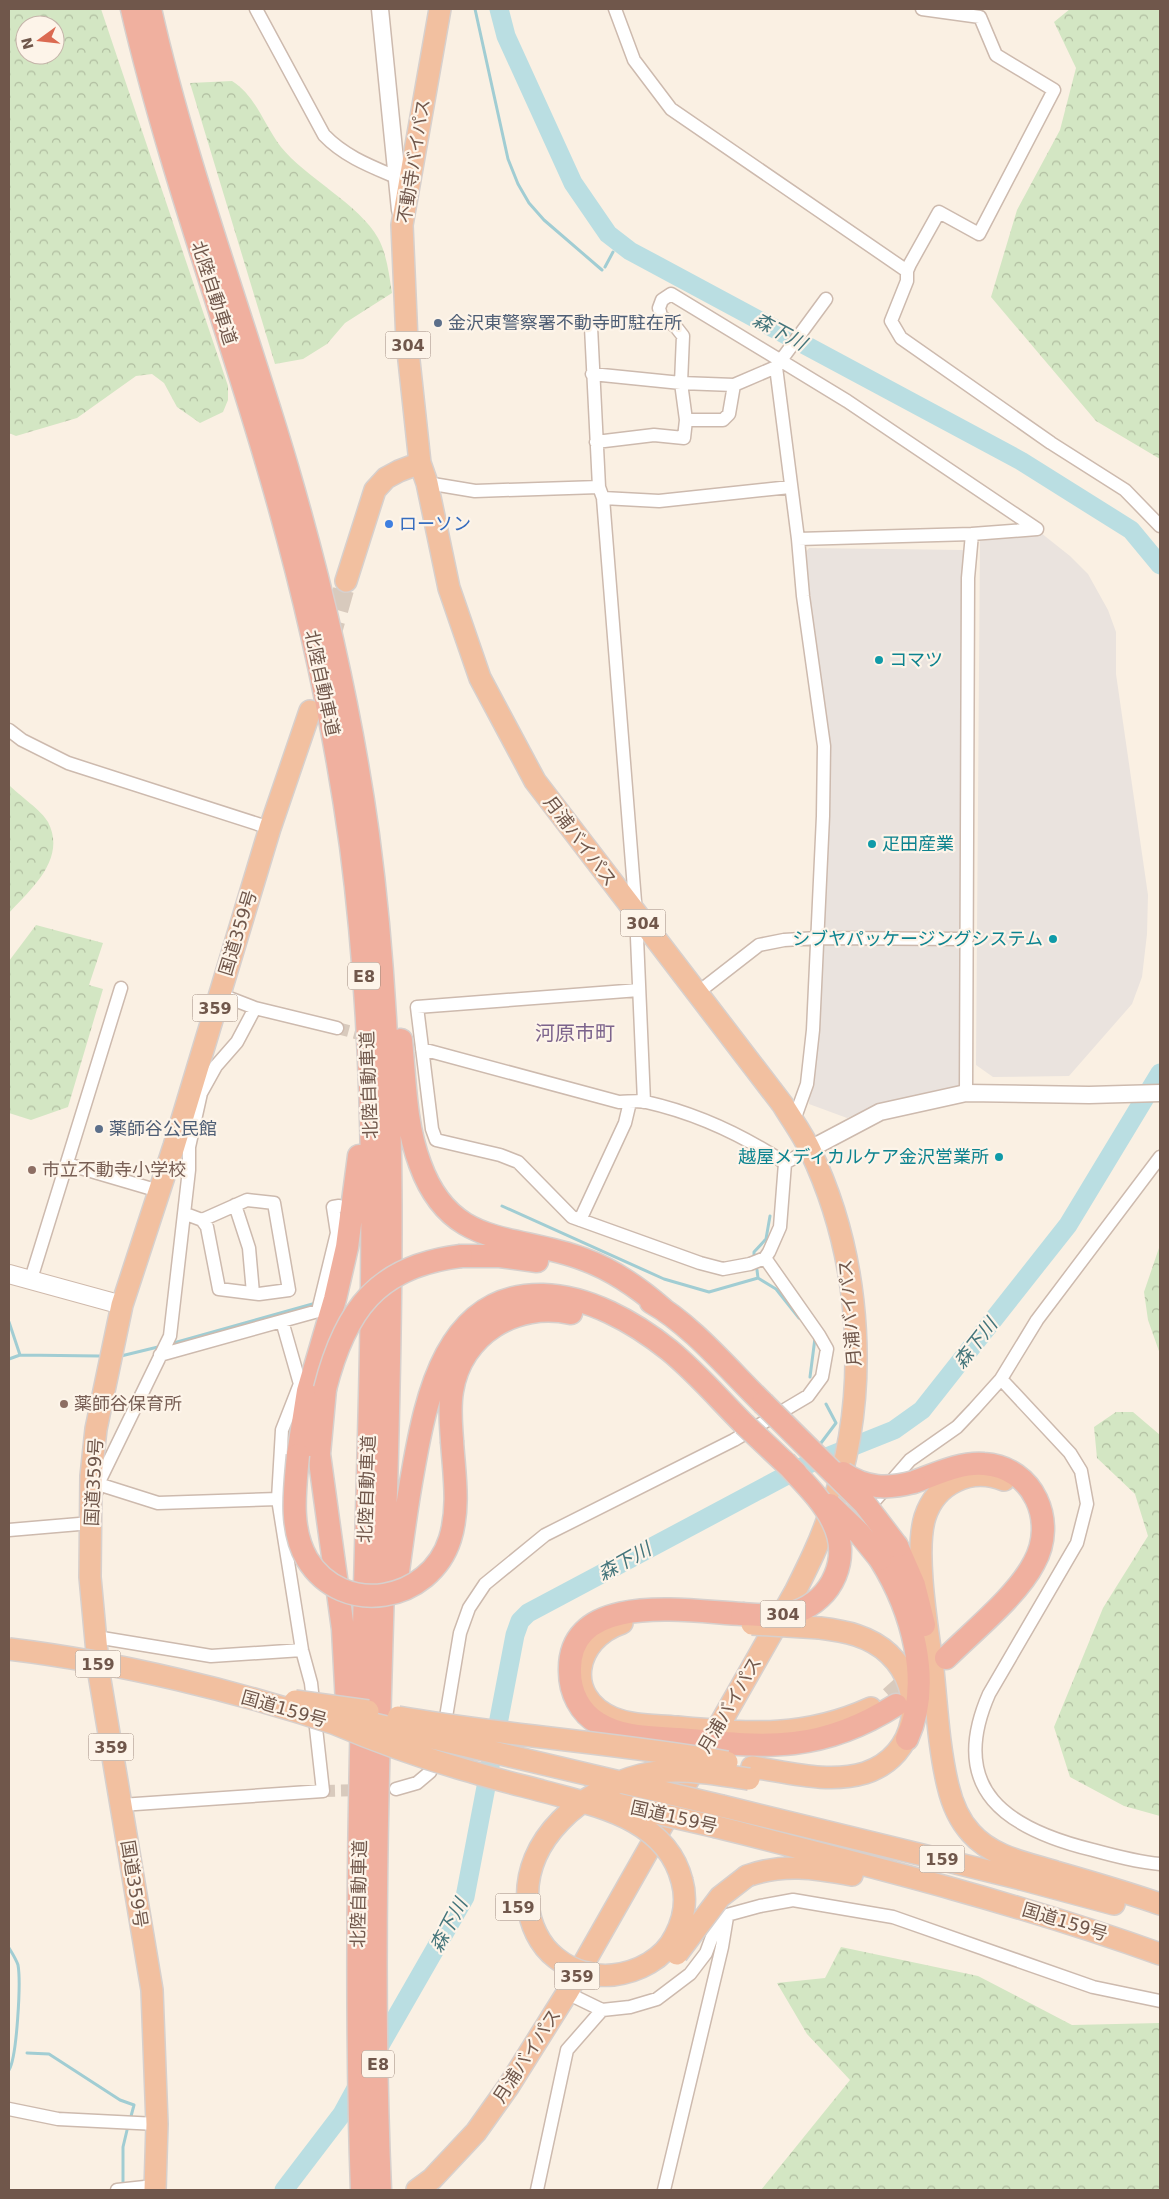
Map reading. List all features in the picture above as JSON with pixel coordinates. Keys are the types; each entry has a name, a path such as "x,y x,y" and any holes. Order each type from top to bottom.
{"highway":[{"name":"北陸自動車道","path":"132,9 180,188 241,377 293,556 360,843 368,1031 373,1248 360,1793 368,1967 370,2167 362,2190"},
{"name":"北陸自動車道","path":"151,9 201,194 286,465 308,546 344,697 360,843 387,1034 392,1243 380,1699 377,1925 368,1967"},
{"name":"不動寺バイパス","path":"420,463 407,342 402,225 440,9"},
{"path":"346,581 375,490 386,478 420,463"},
{"name":"月浦バイパス","path":"420,463 427,483 448,588 480,678 490,700 535,781 696,994 783,1105 810,1150 834,1213 845,1252 854,1317 856,1380 852,1419 837,1491 815,1553 795,1592 567,1993 508,2087 476,2132 430,2187"},
{"name":"国道359号","path":"154,2188 157,2124 152,1990 99,1674 90,1577 91,1476 96,1429 122,1305 159,1191 183,1141 219,994 270,828 310,711"},
{"path":"360,843 393,977 410,1127 420,1164 434,1194 454,1216 479,1232 496,1238 564,1253 600,1266 633,1285 664,1309 865,1504 889,1553 915,1650 918,1699 913,1725 907,1739"},
{"path":"360,843 352,883 362,1017 358,1172 347,1247 335,1299 308,1391 298,1455 295,1518 301,1546 308,1559 326,1580 338,1588 362,1596 374,1597 399,1592 420,1582 429,1573 450,1540 455,1511 451,1406 457,1371 474,1343 494,1325 519,1314 548,1310 606,1321 642,1332"},
{"path":"368,1967 342,1629 319,1454 321,1410 325,1389 346,1328 376,1289 402,1271 417,1265 461,1256 508,1257 559,1266 629,1291 664,1309"},
{"path":"377,1925 381,1880 384,1720 394,1610 415,1459 428,1398 438,1369 455,1338 466,1326 493,1306 522,1296 553,1295 583,1301 642,1332 670,1351 858,1533 889,1553 909,1572 918,1601 940,1652 1027,1575 1039,1554 1044,1520 1037,1498 1027,1484 1015,1474 995,1466 965,1465 914,1482 881,1488 859,1483 803,1442"},
{"path":"785,1462 820,1502 834,1523 840,1545 838,1566 830,1586 823,1595 805,1608 785,1614 741,1619 653,1610 618,1613 598,1621 584,1633 571,1659 570,1679 576,1699 588,1716 596,1722 631,1735 713,1736 774,1746 804,1744 850,1730 893,1701"},
{"name":"159","path":"233,1692 496,1732 663,1752 831,1790 856,1788 879,1781 901,1766 918,1746 927,1721 930,1694 940,1652 1010,1581 1031,1548 1033,1521 1023,1495 1014,1486 992,1476 973,1476 954,1482 936,1495 925,1517 922,1528 922,1559 940,1652 948,1787 957,1814 971,1833 988,1848 1006,1856 1160,1904"},
{"path":"918,1601 930,1694"},
{"name":"159","path":"333,1723 372,1739 469,1772 564,1797 580,1801 587,1803 595,1805 611,1810 638,1824 660,1840 675,1862 684,1887 683,1914 674,1938 657,1958 634,1971 607,1976 572,1968 552,1955 544,1947 532,1924 528,1898 532,1868 537,1855 552,1831 572,1810 578,1805 584,1800 612,1785 641,1774 686,1771 824,1777 852,1776 879,1767 891,1759 907,1739 914,1710 913,1696 905,1672 883,1649 865,1638 820,1628 741,1619"},
{"name":"国道159号","path":"9,1649 110,1666 233,1692 722,1806 1021,1879 1160,1917"},
{"name":"国道159号","path":"187,1683 333,1723 478,1769 933,1882 1160,1954"},
{"name":"159","path":"751,1773 665,1760 630,1767 583,1787 570,1796 547,1819 527,1850 518,1881 518,1913 528,1941 536,1954 555,1972 568,1979 596,1987 625,1986 652,1976 664,1967 683,1947 720,1897 747,1876 778,1868 807,1867 1045,1916"},
{"name":"北陸自動車道","path":"370,2167 380,2190"}],"main road":[{"path":"9,1274 122,1305"}],"street":[{"path":"256,9 324,135 344,152 396,177"},
{"path":"380,9 402,225"},
{"path":"615,9 634,60 671,109 907,271"},
{"path":"922,9 980,17 996,55 1054,90 979,234 939,212 907,271 908,281 891,321 901,338 1051,443 1126,490 1160,526"},
{"path":"596,442 654,435 684,438 686,420 681,383 683,336 676,327 660,316 659,308 662,300 671,294 916,446 1037,529 972,534 798,538"},
{"path":"592,374 681,383 734,385 781,361 824,302"},
{"path":"591,327 596,442 636,914 644,1102"},
{"path":"781,361 790,487 824,746 813,1030 806,1084 794,1123"},
{"path":"686,420 722,420 729,414 734,385"},
{"path":"427,483 475,491 601,493 659,501 790,487"},
{"path":"966,1092 968,578 972,534"},
{"path":"9,730 22,740 68,763 270,828"},
{"path":"696,994 759,944 818,938 967,939"},
{"path":"31,1279 121,988"},
{"path":"639,990 417,1007 432,1129 436,1140 500,1155 518,1162 572,1217 700,1263 723,1269 737,1268 765,1258 770,1252 780,1227 785,1163"},
{"path":"219,994 255,1008 337,1028"},
{"path":"9,1530 91,1523 98,1484 170,1336 186,1214 183,1141 201,1093 216,1066 237,1042 255,1008"},
{"path":"422,1049 619,1102 644,1102 681,1112 754,1143 785,1163"},
{"path":"785,1163 880,1112 966,1092 1090,1095 1160,1093"},
{"path":"580,1220 625,1123 630,1102"},
{"path":"831,1511 849,1514 860,1512 870,1506 910,1460 957,1426 1001,1379 1037,1320 1160,1157"},
{"path":"67,1164 159,1191"},
{"path":"186,1214 202,1220 207,1227 219,1289 253,1293 289,1290 274,1203 247,1200 202,1220"},
{"path":"236,1205 249,1248 253,1293"},
{"path":"164,1348 318,1311 337,1233 333,1208 339,1206"},
{"path":"396,1789 417,1783 430,1772 440,1752 460,1633 469,1608 485,1584 545,1535 734,1440 808,1396 822,1377 826,1349 819,1335 765,1258"},
{"path":"121,1805 323,1791 310,1684 302,1650 278,1499 282,1430 300,1384 282,1321"},
{"path":"1001,1379 1070,1453 1080,1471 1086,1504 1077,1543 989,1694 982,1711 974,1740 975,1760 982,1782 992,1798 1009,1817 1032,1831 1062,1843 1141,1862 1160,1864"},
{"path":"98,1484 158,1503 278,1499"},
{"path":"96,1637 211,1656 302,1650"},
{"path":"567,1993 602,2010 630,2007 657,2000 690,1974 706,1953 713,1934 728,1915 760,1906 793,1900 893,1917 1093,1987 1160,2001"},
{"path":"664,2190 728,1915"},
{"path":"537,2190 567,2050 602,2010"},
{"path":"9,2109 58,2119 157,2124"},
{"path":"116,2190 154,2188"}],"shaded area":[{"path":"1041,533 1070,556 1088,574 1108,610 1116,632 1116,674 1148,895 1147,934 1142,977 1132,1004 1069,1076 993,1077 976,1065 980,537"},
{"path":"809,548 964,550 962,954 959,1088 941,1089 891,1101 847,1118 809,1104 824,898 829,754 805,553"}],"green space":[{"path":"9,9 101,9 228,386 228,400 223,412 200,423 177,407 164,383 152,374 136,376 77,418 16,436 9,433"},
{"path":"1070,9 1160,9 1160,459 1096,421 991,297 1017,210 1060,130 1076,68 1054,22"},
{"path":"232,81 254,103 281,147 291,158 359,214 370,226 381,244 386,258 392,293 345,323 327,344 303,359 275,364 190,83"},
{"path":"9,785 36,808 48,822 53,836 53,848 50,861 44,872 9,913"},
{"path":"36,925 103,943 89,985 103,989 68,1107 31,1120 9,1113 9,961"},
{"path":"1160,1245 1160,1354 1148,1320 1144,1292"},
{"path":"1116,1412 1133,1412 1160,1435 1160,1816 1124,1806 1070,1777 1054,1727 1103,1608 1148,1536 1135,1494 1097,1458 1094,1427"},
{"path":"841,1947 978,1976 1072,2025 1160,2023 1160,2190 761,2190 850,2080 807,2034 777,1983 825,1978"}],"waterway":[{"path":"475,9 508,159 518,184 529,203 544,220 602,270"},
{"name":"森下川","path":"499,9 506,36 573,183 608,234 630,251 1021,461 1131,530 1160,565"},
{"path":"605,267 613,252"},
{"name":"森下川","path":"375,2054 465,1897 515,1635 520,1621 528,1613 804,1466 894,1430 922,1410 1068,1225 1160,1073"},
{"path":"502,1206 664,1279 709,1292 758,1278 776,1289 799,1318"},
{"path":"754,1256 754,1252 766,1239 770,1216"},
{"path":"757,1270 758,1278"},
{"path":"170,1344 316,1303"},
{"path":"9,1322 20,1355"},
{"path":"810,1377 815,1338"},
{"path":"121,1356 162,1346"},
{"path":"9,1359 20,1355 99,1356"},
{"path":"818,1447 836,1423 826,1404"},
{"path":"9,1948 18,1965 19,1974 18,2019 12,2062 9,2070"},
{"path":"27,2053 49,2054 120,2100 134,2105 130,2120"},
{"name":"森下川","path":"284,2190 342,2114 360,2081"},
{"path":"123,2186 123,2147 128,2126"}],"tunnel":[{"path":"329,641 346,581"},
{"path":"337,1028 371,1037"},
{"path":"890,1697 920,1670"},
{"path":"323,1791 365,1790"}],"place":[{"name":"金沢東警察署不動寺町駐在所","path":"438,323"},
{"name":"ローソン","path":"389,524"},
{"name":"コマツ","path":"879,660"},
{"name":"疋田産業","path":"872,844"},
{"name":"シブヤパッケージングシステム","path":"1053,939"},
{"name":"薬師谷公民館","path":"99,1129"},
{"name":"越屋メディカルケア金沢営業所","path":"999,1157"},
{"name":"市立不動寺小学校","path":"32,1170"},
{"name":"薬師谷保育所","path":"64,1404"}],"district":[{"name":"河原市町","path":"575,1033"}]}
